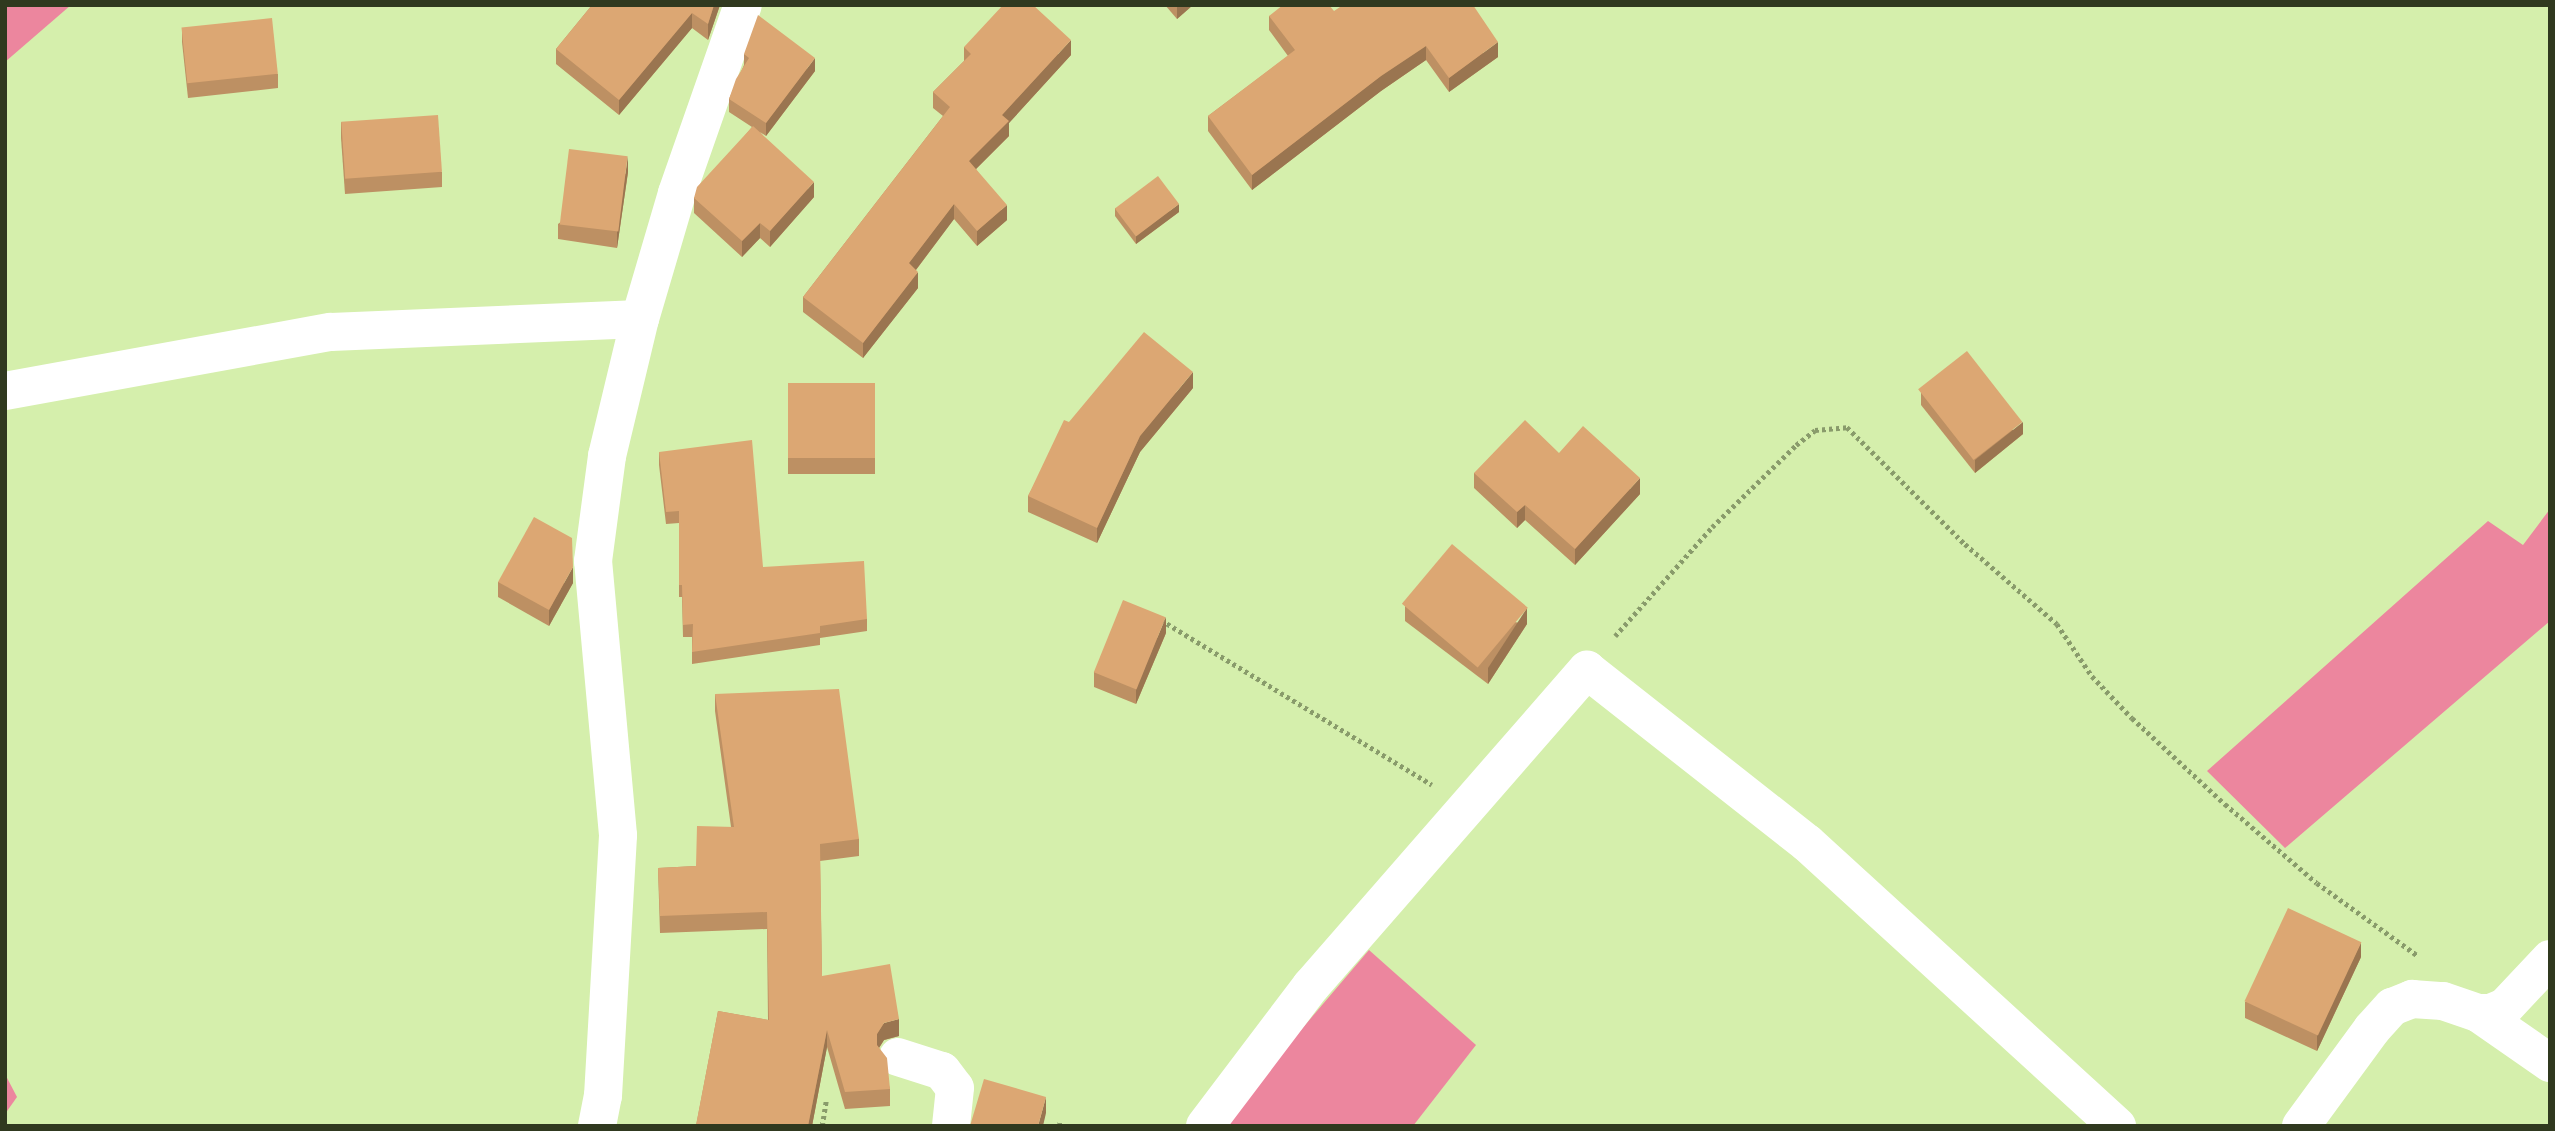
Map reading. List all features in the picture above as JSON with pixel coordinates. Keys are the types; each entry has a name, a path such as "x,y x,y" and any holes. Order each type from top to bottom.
{"street":[{"path":"597,1126 603,1096 618,835 593,561 607,456 640,319 677,193 743,5"},
{"path":"5,391 331,332 640,319"},
{"path":"1205,1126 1311,986 1587,670 1807,843 2117,1126"},
{"path":"2479,1013 2490,1013 2505,1007 2550,959"},
{"path":"2301,1126 2372,1029 2392,1007 2412,999 2443,1001 2479,1013 2550,1063"},
{"path":"898,1057 942,1071 955,1088 951,1126"}],"path":[{"path":"1587,670 1643,601 1712,527 1796,445 1815,430 1847,427 1965,544 2057,624 2092,676 2169,753 2317,883 2418,955"},
{"path":"1159,619 1468,807"},
{"path":"822,1126 826,1101"}],"shaded area":[{"path":"5,5 71,5 5,62"},
{"path":"2550,509 2550,621 2285,848 2207,771 2488,521 2523,545"},
{"path":"1369,950 1476,1045 1413,1126 1219,1126"},
{"path":"5,1074 17,1097 5,1114"}],"building":[{"path":"592,5 714,5 708,24 692,13 619,100 556,49"},
{"path":"1003,5 1033,5 1071,40 1002,115 1009,121 969,161 1007,205 977,231 954,204 909,263 918,272 863,343 803,297 950,107 933,92 971,54 964,47"},
{"path":"1283,5 1329,5 1334,11 1343,5 1473,5 1498,42 1449,78 1426,46 1381,76 1252,175 1208,116 1295,50 1269,16"},
{"path":"758,15 815,58 766,123 729,99 736,79 749,58 744,54"},
{"path":"272,18 278,74 187,83 181,28"},
{"path":"438,115 442,172 345,179 341,122"},
{"path":"753,126 814,182 770,231 760,223 742,241 694,198 697,187"},
{"path":"569,149 628,156 618,232 560,224"},
{"path":"1158,176 1179,204 1136,236 1115,208"},
{"path":"1144,332 1193,372 1140,436 1097,528 1028,496 1064,420 1069,422"},
{"path":"1967,351 2022,422 1974,460 1918,389"},
{"path":"788,383 875,383 875,458 788,458"},
{"path":"1525,420 1559,453 1583,426 1640,478 1575,549 1525,505 1517,512 1474,473"},
{"path":"752,440 763,567 864,561 867,619 820,626 820,633 692,652 693,624 683,625 682,585 679,585 679,511 666,512 659,452"},
{"path":"534,517 572,538 573,567 549,610 498,582"},
{"path":"1452,544 1528,608 1478,667 1402,604"},
{"path":"1123,600 1166,617 1136,690 1094,672"},
{"path":"839,689 859,839 820,844 822,976 890,964 899,1019 884,1023 877,1034 877,1045 887,1058 890,1089 845,1092 827,1030 808,1126 696,1125 718,1011 769,1020 767,912 660,916 658,868 696,866 697,826 734,827 715,694"},
{"path":"2288,908 2361,942 2318,1036 2244,1001"},
{"path":"984,1079 1046,1097 1038,1126 970,1126"}]}
